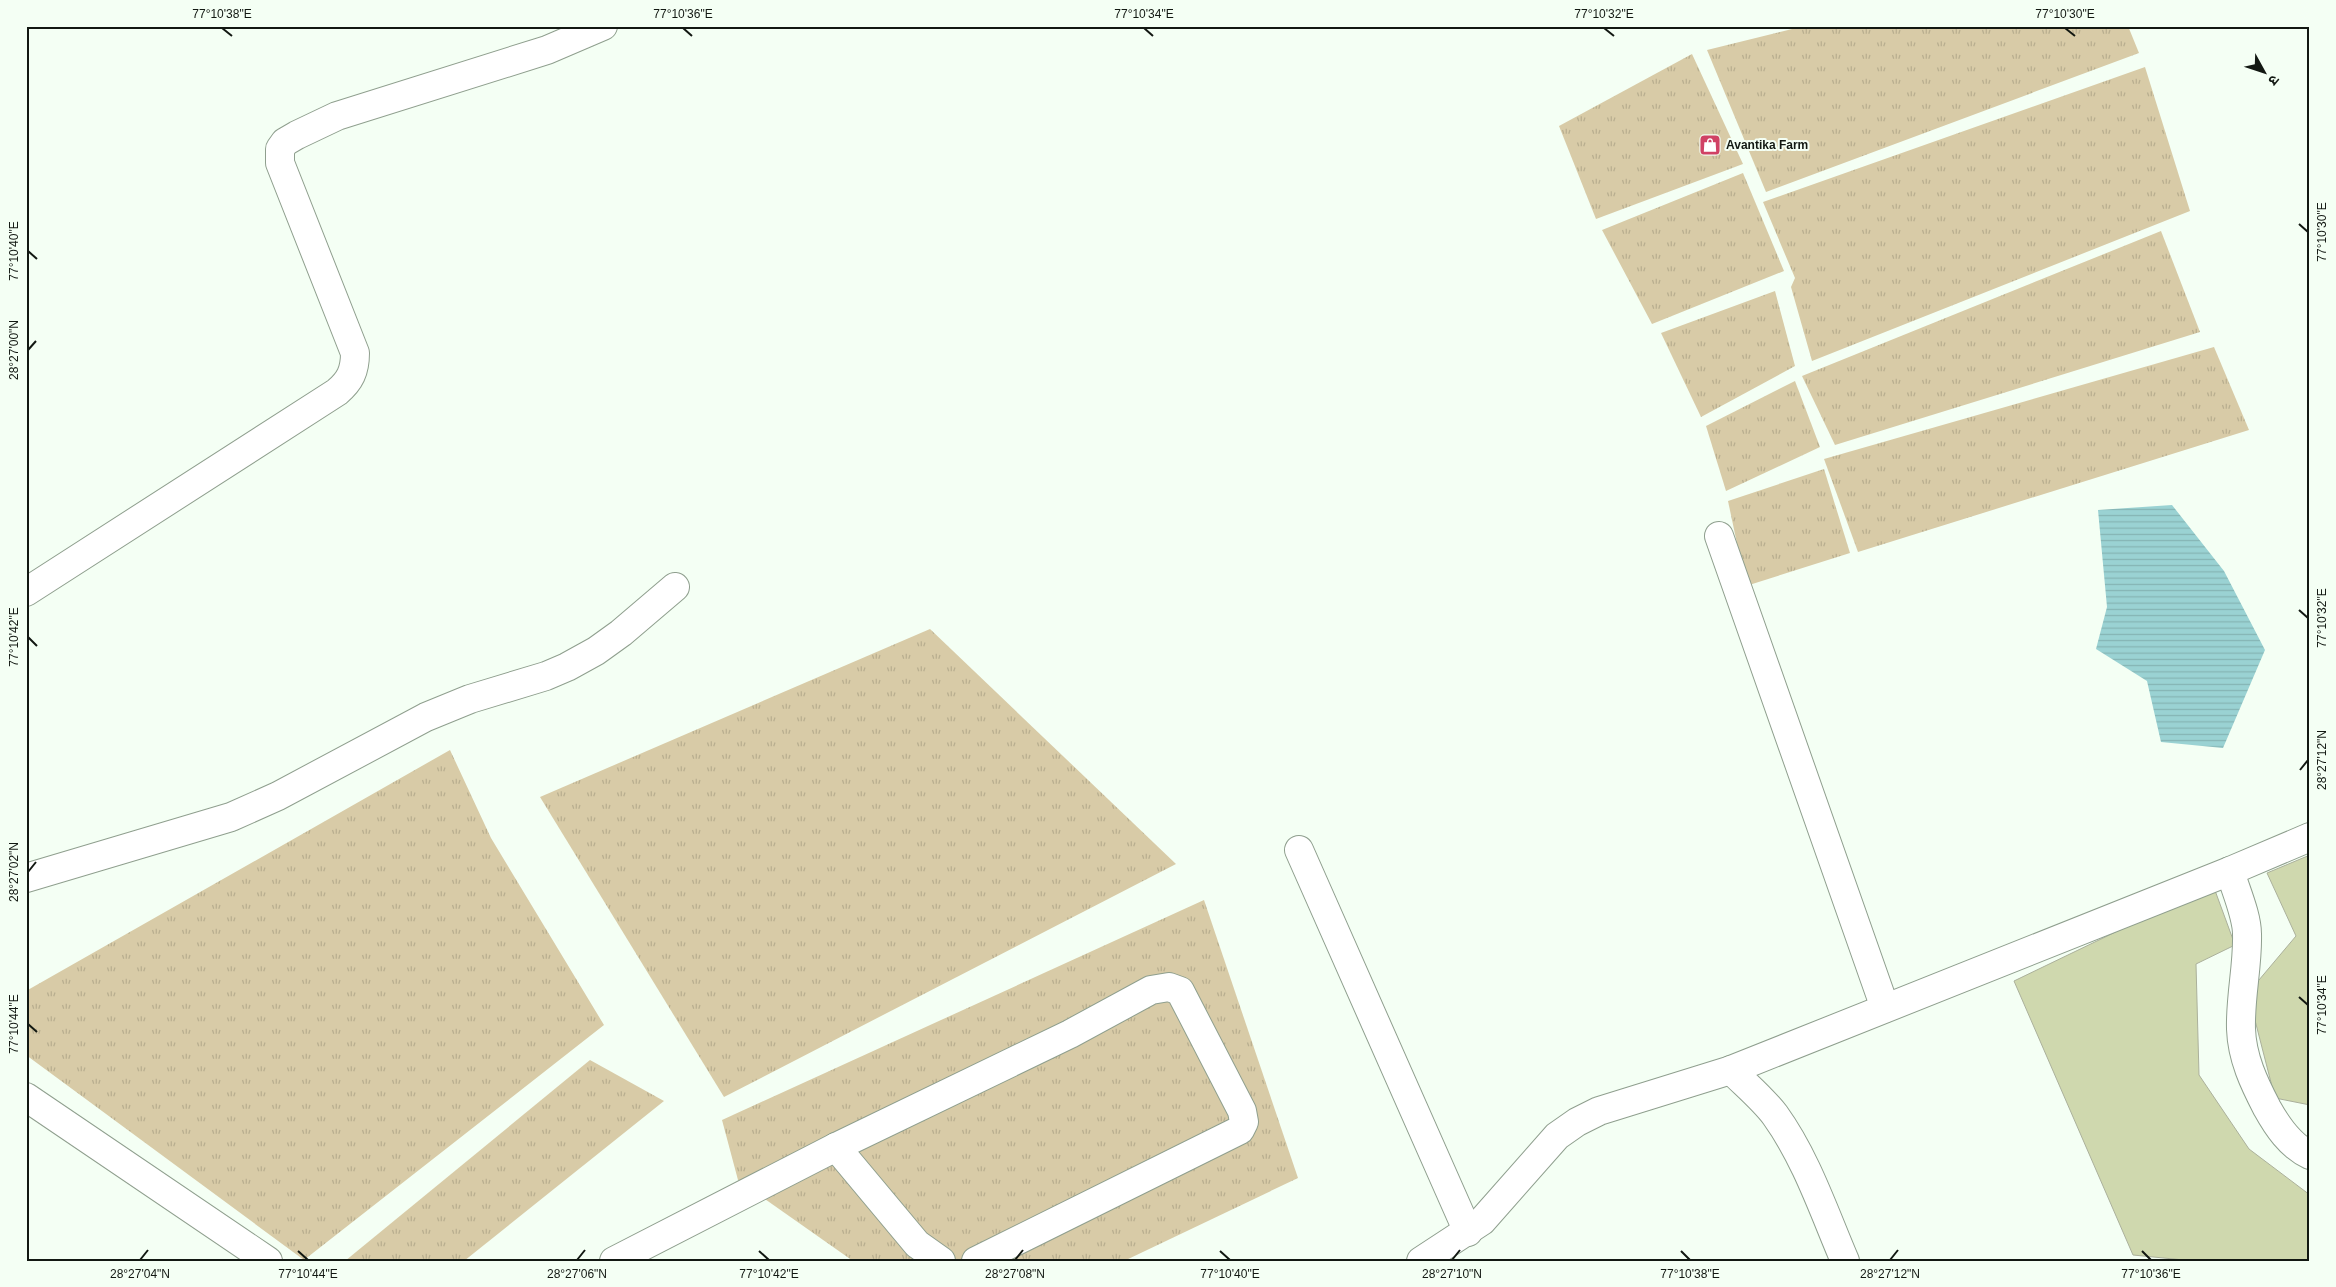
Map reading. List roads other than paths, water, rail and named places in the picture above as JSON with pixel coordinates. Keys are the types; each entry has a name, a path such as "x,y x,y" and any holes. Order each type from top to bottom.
{"street":[{"path":"26,592 337,392 351,376 355,366 355,353 280,163 280,148 286,142 297,134 337,116 548,50 604,26"},
{"path":"1719,536 1885,1008"},
{"path":"26,878 231,817 278,796 426,717 470,699 546,676 596,651 621,633 675,587"},
{"path":"1421,1261 1468,1232 1496,1206 1557,1136 1577,1122 1599,1111 1731,1070 2230,871 2310,837"},
{"path":"1299,850 1468,1232"},
{"path":"2230,871 2247,931 2241,1029 2244,1054 2254,1082 2272,1118 2301,1151 2310,1155"},
{"path":"614,1261 836,1147 1070,1034 1151,990 1169,986 1180,991 1242,1111 1244,1122 1240,1130 976,1261"},
{"path":"1731,1070 1773,1112 1784,1128 1802,1160 1845,1261"},
{"path":"26,1097 268,1261"},
{"path":"836,1147 917,1244 940,1261"}],"water":[{"path":"2172,505 2224,571 2265,650 2223,748 2161,742 2147,681 2096,649 2107,607 2098,510"}],"place":[{"name":"Avantika Farm","path":"1710,145"}]}
